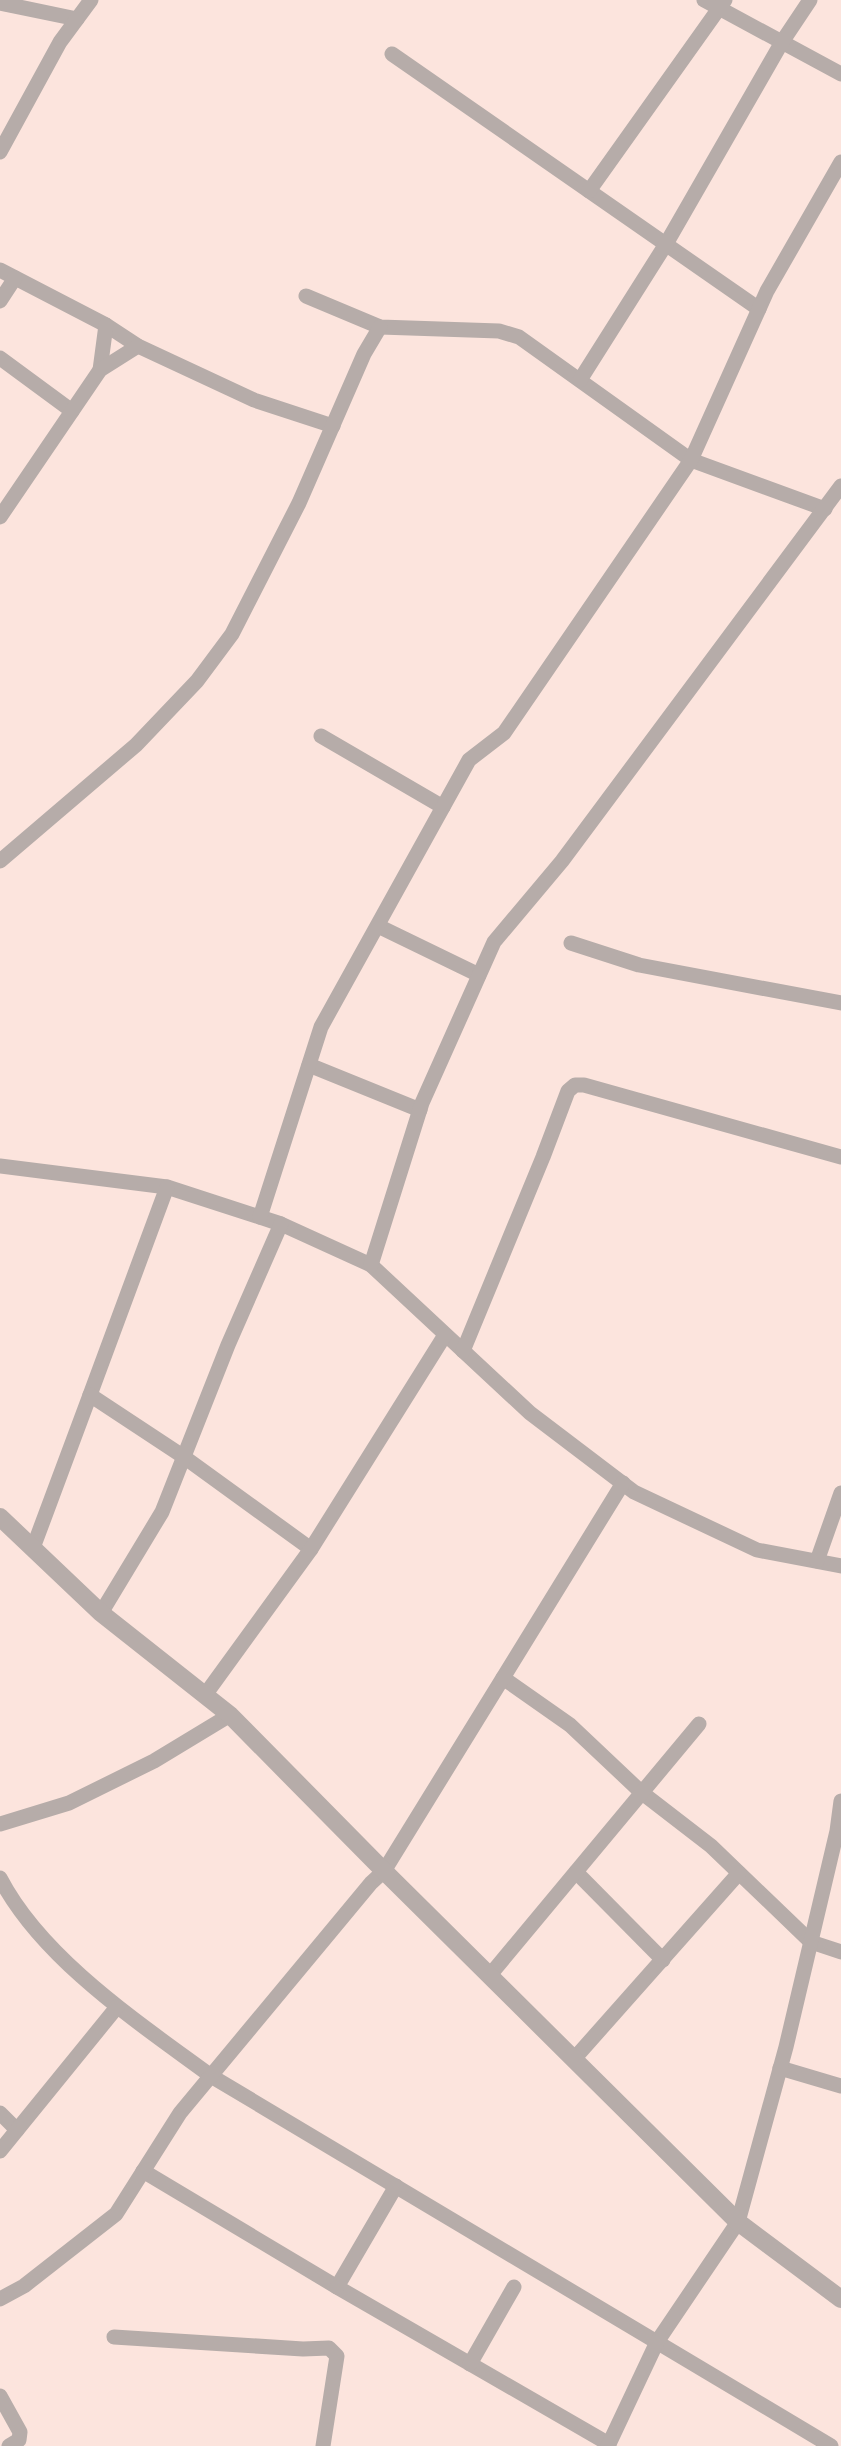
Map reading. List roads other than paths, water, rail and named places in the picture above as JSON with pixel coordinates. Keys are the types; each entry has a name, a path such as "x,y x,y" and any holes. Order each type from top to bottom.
{"street":[{"path":"0,152 60,42 91,0"},
{"path":"704,0 722,4 782,42 841,74"},
{"path":"580,380 666,244 782,42 810,0"},
{"path":"0,3 77,19"},
{"path":"589,191 722,4"},
{"path":"392,54 759,309"},
{"path":"260,1217 321,1028 469,760 504,733 691,460 759,309 841,162"},
{"path":"0,270 106,325 138,346 254,400 333,426"},
{"path":"0,301 15,278"},
{"path":"306,296 380,327 499,331 519,337 691,460 825,509"},
{"path":"100,370 106,325"},
{"path":"0,861 136,745 197,681 232,634 299,503 364,354 380,327"},
{"path":"0,518 100,370 138,346"},
{"path":"0,358 72,411"},
{"path":"371,1265 420,1110 494,942 562,861 841,486"},
{"path":"321,736 443,807"},
{"path":"378,926 479,975"},
{"path":"571,943 639,964 841,1003"},
{"path":"309,1065 420,1110"},
{"path":"463,1351 539,1168 568,1091 575,1085 584,1085 841,1157"},
{"path":"0,1166 167,1187 281,1224 371,1265 530,1413 634,1491 757,1550 841,1566"},
{"path":"33,1548 167,1187"},
{"path":"101,1613 162,1512 228,1345 281,1224"},
{"path":"206,1695 311,1549 445,1335"},
{"path":"90,1395 184,1457 311,1549"},
{"path":"0,2299 24,2286 116,2214 180,2113 371,1883 384,1871 622,1483"},
{"path":"817,1561 841,1493"},
{"path":"0,1517 101,1613 230,1714 384,1871 738,2222 841,2298"},
{"path":"503,1678 570,1725 641,1792 711,1846 811,1942 841,1952"},
{"path":"0,1824 69,1803 154,1761 230,1714"},
{"path":"490,1975 699,1724"},
{"path":"143,2171 608,2445 657,2342 738,2222 780,2068 839,1831 841,1801"},
{"path":"576,1872 663,1960"},
{"path":"574,2059 739,1873"},
{"path":"0,1878 11,1899 35,1932 117,2007 212,2076 831,2446"},
{"path":"0,2151 117,2007"},
{"path":"780,2068 841,2086"},
{"path":"0,2113 17,2130"},
{"path":"337,2287 396,2186"},
{"path":"470,2364 514,2287"},
{"path":"114,2337 303,2349 328,2348 337,2356 323,2446"},
{"path":"0,2396 20,2432 19,2440 9,2446"}]}
